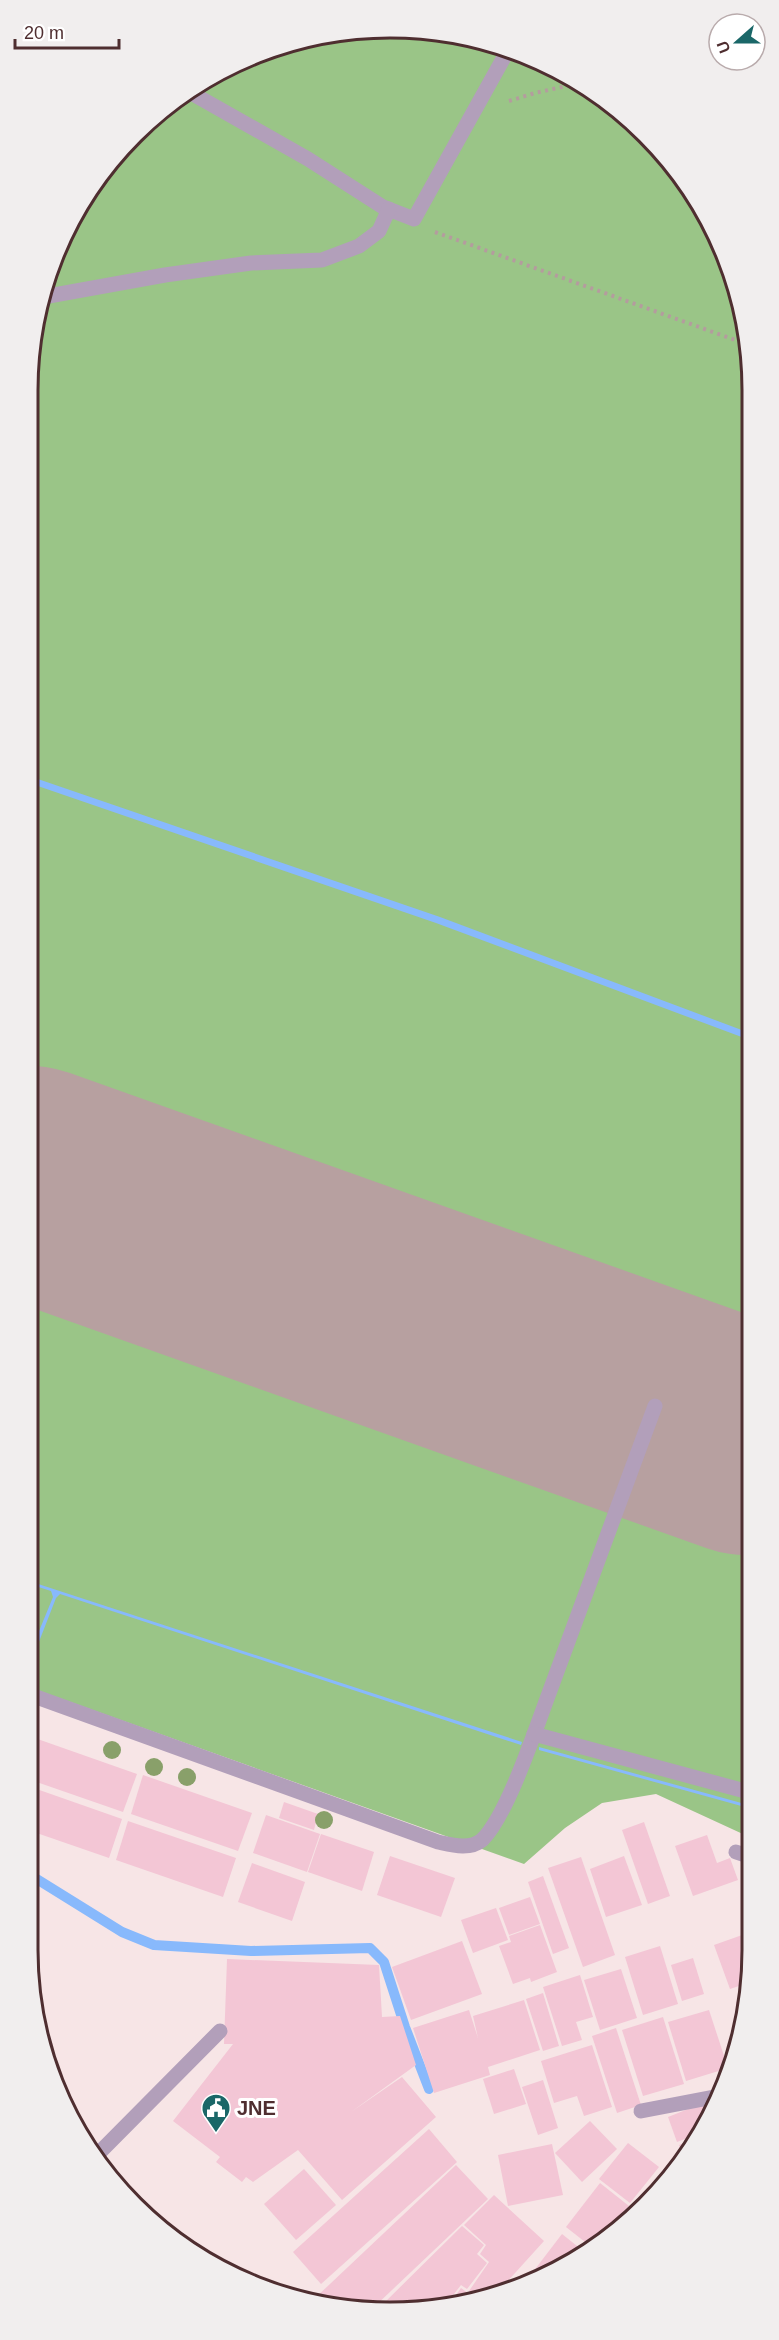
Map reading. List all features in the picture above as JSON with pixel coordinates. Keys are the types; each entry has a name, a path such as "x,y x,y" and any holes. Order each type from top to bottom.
{"street":[{"path":"196,96 308,159 390,209 414,219 505,57"},
{"path":"50,296 165,275 251,263 322,260 359,246 379,231 390,209"},
{"path":"38,1698 438,1842 458,1846 475,1844 491,1829 534,1734 655,1406"},
{"path":"534,1734 742,1790"},
{"path":"101,2151 219,2031"},
{"path":"641,2111 709,2098"}],"path":[{"path":"469,122 503,103 567,86"},
{"path":"414,219 439,235 738,341"}],"green space":[{"path":"366,38 413,38 481,49 545,74 604,110 654,157 669,175 694,214 723,276 735,321 742,390 742,1352 38,1102 38,366 49,298 64,255 85,213 125,157 157,125 194,97 234,74 276,56 321,44"},
{"path":"38,1270 742,1521 742,1834 656,1794 602,1803 565,1828 524,1864 38,1691"}],"water":[{"path":"38,779 440,917 742,1030 742,1037 436,923 38,786"},
{"path":"38,1584 522,1742 521,1745 60,1594 56,1598 38,1644 38,1634 53,1597 51,1591 38,1587"},
{"path":"539,1747 742,1803 742,1806 539,1750"}],"building":[{"path":"38,1739 137,1774 123,1812 38,1782"},
{"path":"143,1775 252,1813 238,1851 131,1814"},
{"path":"38,1790 122,1819 109,1858 38,1833"},
{"path":"284,1802 318,1814 314,1830 279,1818"},
{"path":"266,1815 320,1834 307,1872 253,1853"},
{"path":"128,1821 236,1858 223,1897 116,1860"},
{"path":"644,1822 670,1896 648,1904 622,1830"},
{"path":"321,1834 374,1852 362,1891 308,1872"},
{"path":"707,1835 717,1863 730,1858 738,1880 693,1896 675,1846"},
{"path":"390,1856 455,1878 441,1917 377,1895"},
{"path":"624,1856 642,1905 606,1917 590,1869"},
{"path":"581,1857 615,1955 583,1967 548,1868"},
{"path":"252,1863 305,1882 292,1921 238,1902"},
{"path":"543,1876 569,1948 553,1954 528,1882"},
{"path":"530,1897 540,1924 509,1935 499,1908"},
{"path":"496,1908 508,1940 473,1953 461,1920"},
{"path":"540,1925 557,1972 531,1982 530,1978 513,1984 499,1946 511,1942 509,1936"},
{"path":"742,1935 739,1986 730,1989 714,1945"},
{"path":"462,1941 482,1994 411,2020 392,1967"},
{"path":"660,1946 678,2004 643,2015 625,1957"},
{"path":"693,1958 704,1994 682,2001 671,1965"},
{"path":"227,1959 379,1965 382,2017 400,2016 416,2065 351,2112 402,2077 436,2117 342,2200 298,2150 253,2182 246,2177 242,2182 216,2162 220,2157 173,2121 233,2044 224,2044"},
{"path":"621,1969 637,2018 600,2030 584,1980"},
{"path":"580,1975 593,2017 576,2022 582,2040 562,2046 543,1987"},
{"path":"543,1993 559,2046 543,2051 526,1999"},
{"path":"524,2000 540,2050 488,2067 490,2075 434,2093 413,2028 469,2010 478,2038 473,2016"},
{"path":"709,2010 725,2058 721,2070 686,2081 668,2022"},
{"path":"663,2017 684,2084 643,2096 622,2030"},
{"path":"616,2028 641,2105 617,2113 592,2036"},
{"path":"592,2045 612,2107 584,2116 577,2096 554,2103 541,2061"},
{"path":"514,2069 526,2104 494,2114 483,2079"},
{"path":"543,2080 558,2128 538,2135 522,2087"},
{"path":"707,2102 687,2138 677,2142 668,2117"},
{"path":"590,2121 617,2149 582,2182 555,2153"},
{"path":"429,2129 457,2162 321,2284 293,2252"},
{"path":"628,2143 659,2167 630,2203 599,2179"},
{"path":"552,2144 563,2195 508,2206 498,2155"},
{"path":"456,2165 488,2199 379,2302 318,2295"},
{"path":"304,2169 336,2205 296,2240 264,2204"},
{"path":"600,2183 629,2206 621,2216 586,2243 566,2227"},
{"path":"494,2195 544,2241 506,2283 472,2293 469,2291 489,2262 480,2254 486,2245 464,2225"},
{"path":"462,2226 484,2245 477,2254 487,2263 467,2289 461,2285 452,2297 413,2302 385,2302"},
{"path":"562,2234 578,2247 566,2255 533,2272"},
{"path":"461,2288 469,2294 458,2296 455,2296"}],"waterway":[{"path":"38,1880 122,1932 154,1945 251,1951 370,1948 384,1962 405,2027 429,2089"}],"runway":[{"path":"38,1186 742,1437"}],"place":[{"name":"JNE","path":"216,2134"}]}
